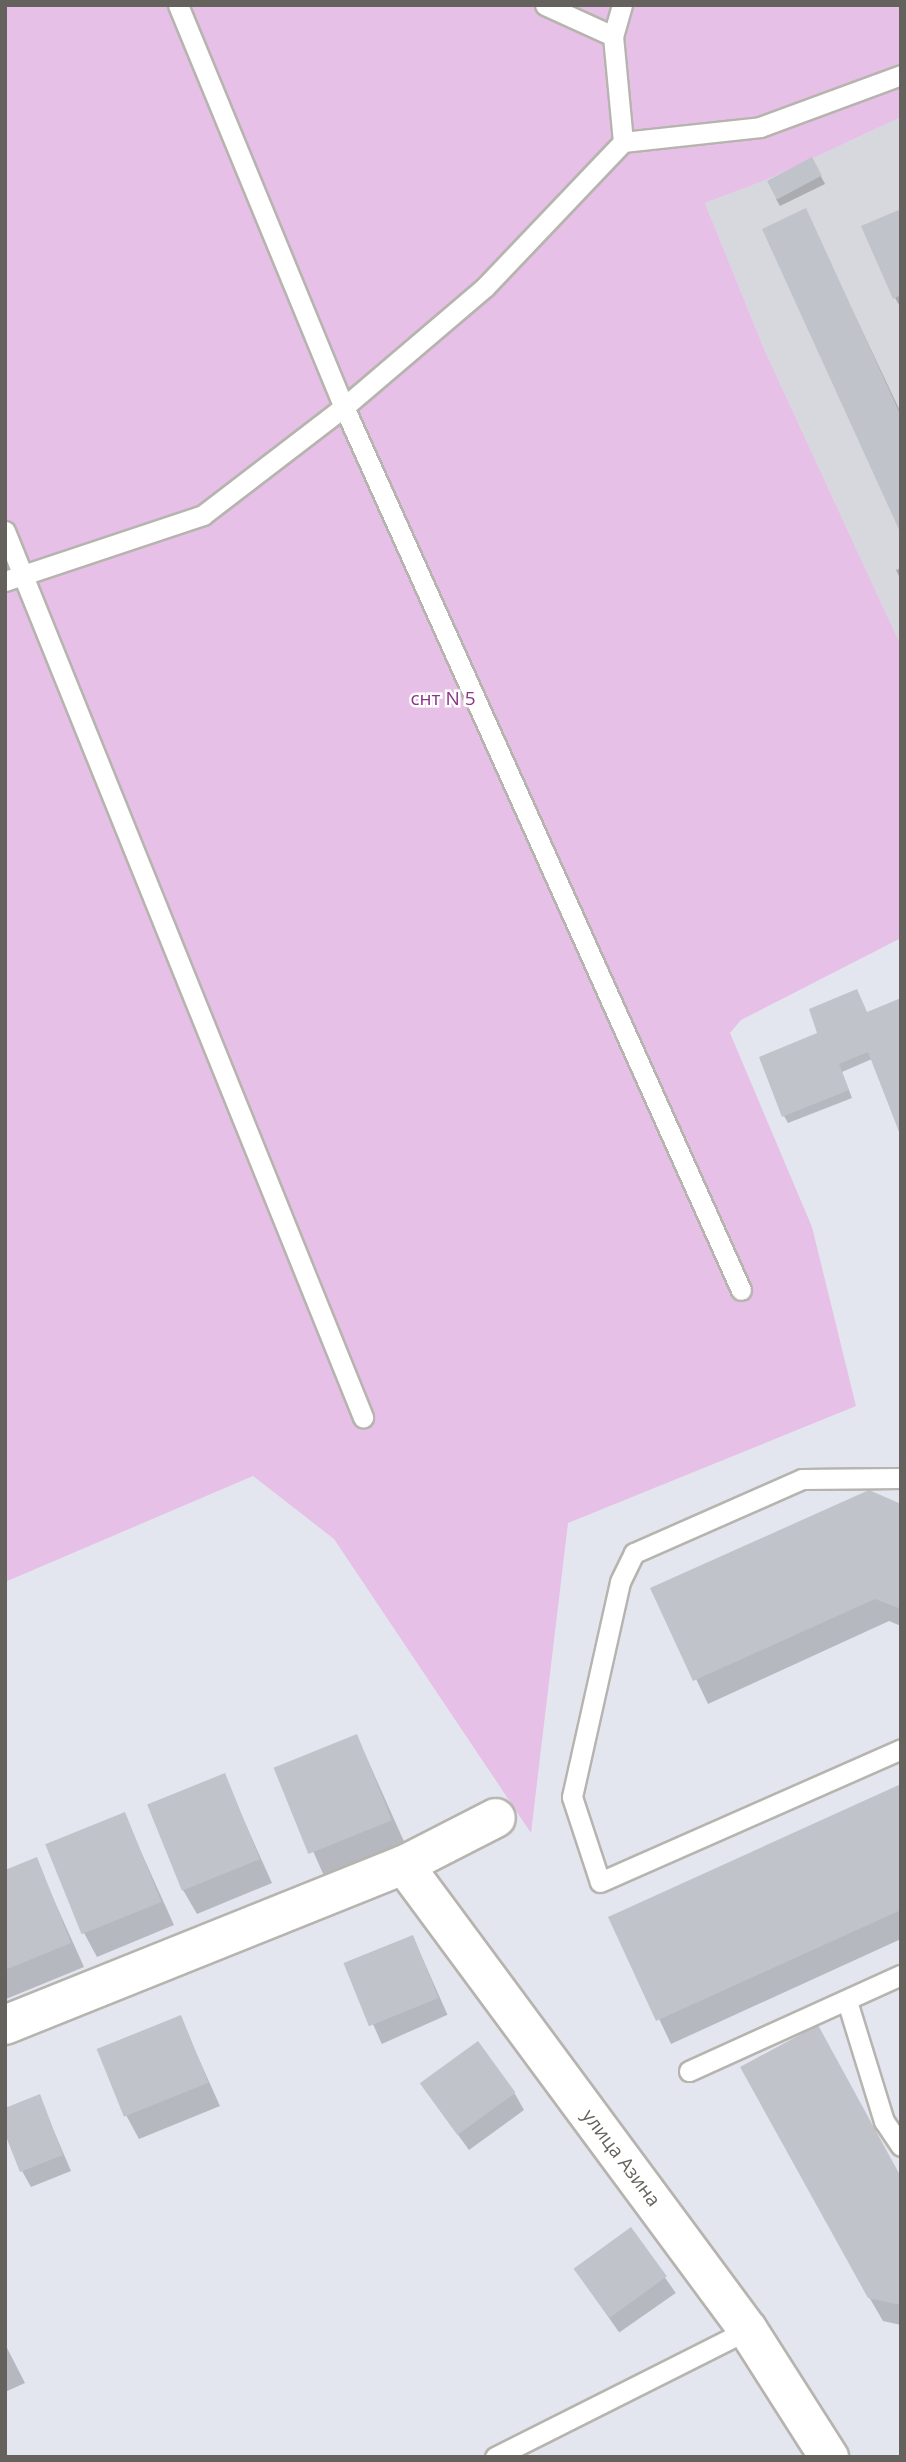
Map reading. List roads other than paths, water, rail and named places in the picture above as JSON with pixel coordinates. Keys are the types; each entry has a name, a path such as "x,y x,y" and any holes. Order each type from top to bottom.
{"street":[{"path":"5,2025 404,1865 496,1818"},
{"name":"улица Азина","path":"404,1865 748,2330 829,2457"}],"lane":[{"path":"178,5 344,407 741,1290"},
{"path":"545,5 613,36"},
{"path":"622,5 613,36 623,142"},
{"path":"13,578 203,515 344,407 485,287 623,142 760,127 901,75"},
{"path":"5,531 13,578 363,1417"},
{"path":"901,1478 802,1479 634,1553 620,1581 572,1797 600,1882 901,1749"},
{"path":"689,2071 901,1975"},
{"path":"847,2001 884,2121 901,2146"},
{"path":"495,2457 748,2330"}],"park label":[{"name":"снт N 5","path":"443,699"}]}
